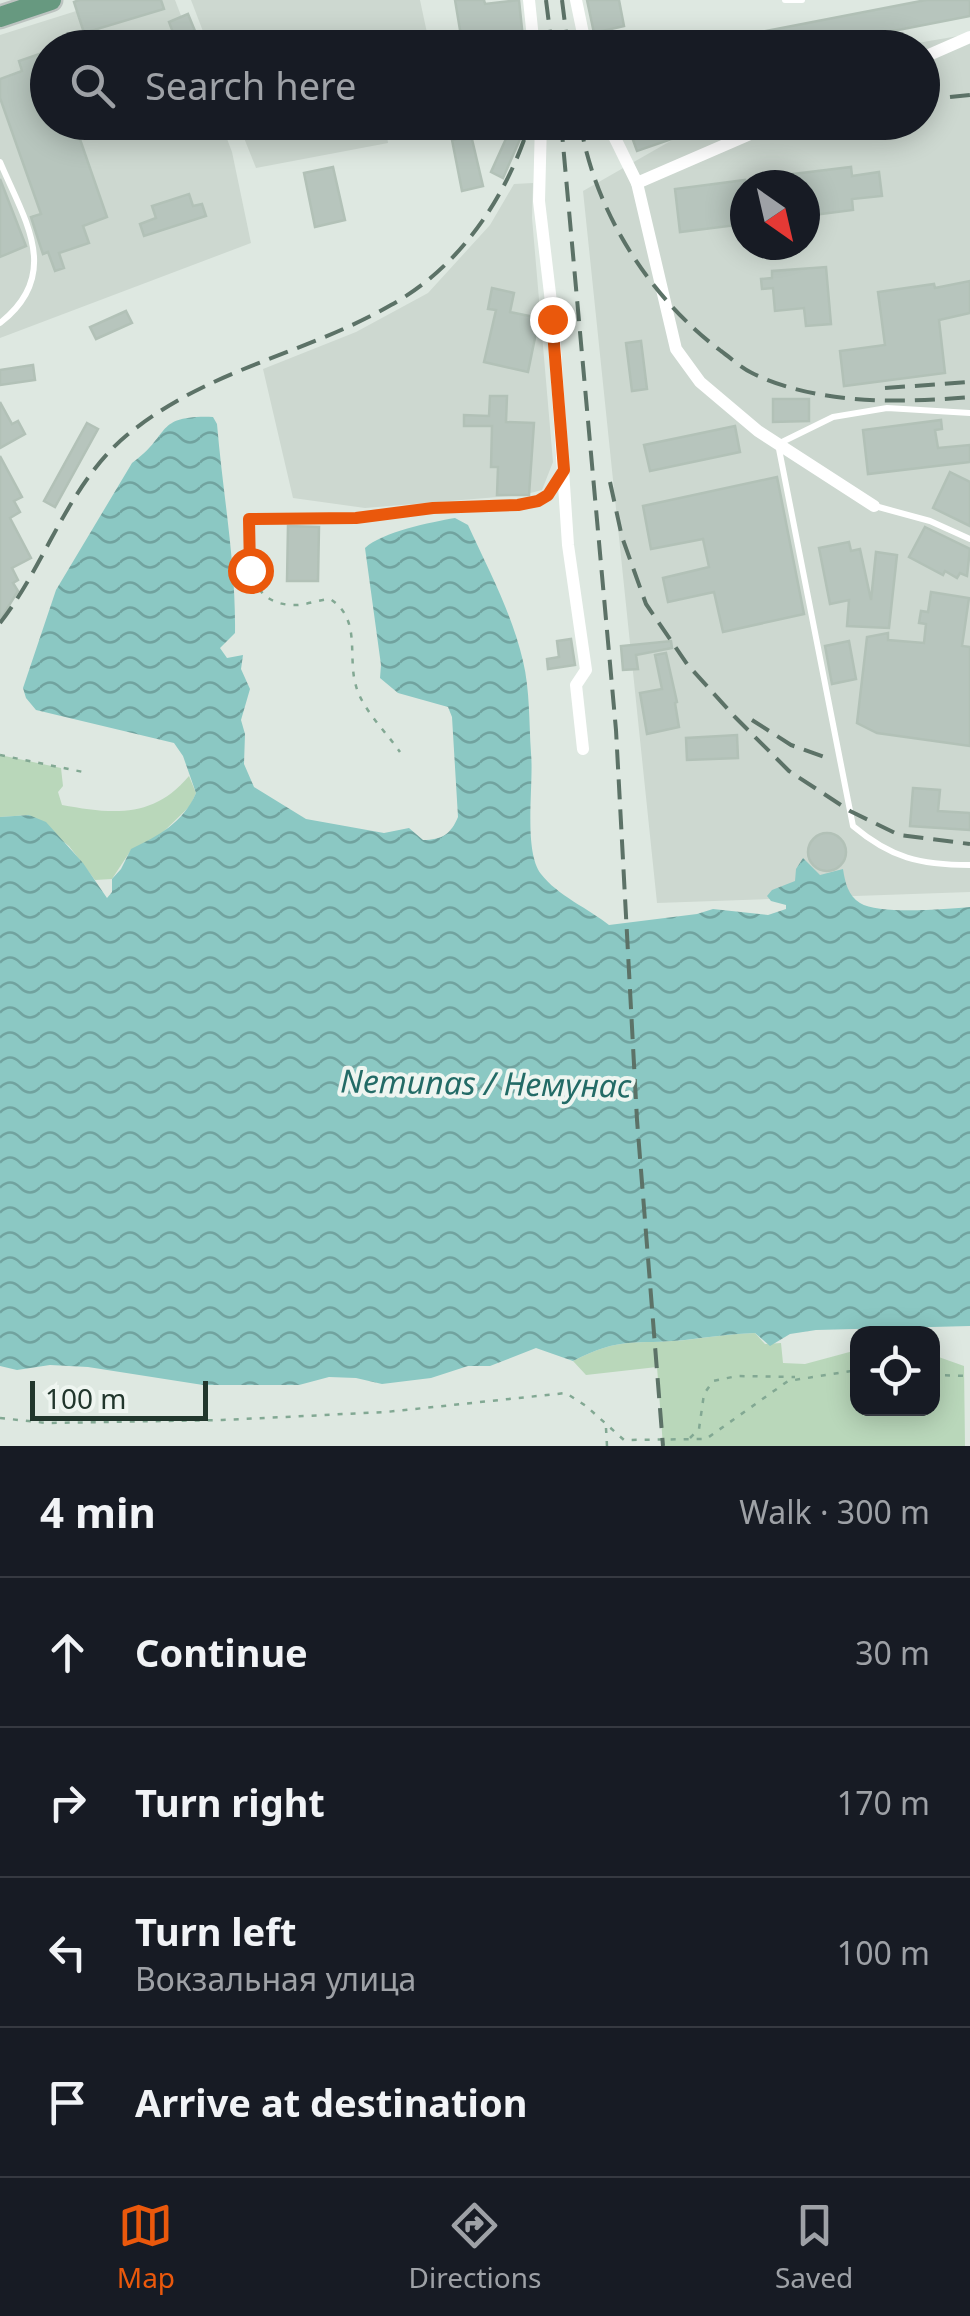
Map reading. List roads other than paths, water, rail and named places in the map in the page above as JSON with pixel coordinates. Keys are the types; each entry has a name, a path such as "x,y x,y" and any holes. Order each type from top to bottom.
{"main road":[{"path":"0,17 51,0"}],"street":[{"path":"529,0 532,30"},
{"path":"576,0 582,30"},
{"path":"940,50 970,37"},
{"path":"541,140 539,201 568,545 586,670 576,686 583,749"},
{"path":"616,140 637,183 676,349 700,382 778,444 874,506"},
{"path":"637,183 736,140"}],"lane":[{"path":"785,0 802,0"},
{"path":"0,162 36,249 36,269 24,296 0,323"},
{"path":"970,413 887,408 833,417 778,444 853,826 880,848 936,865 970,865"},
{"path":"249,519 356,518 433,508 518,505 548,495 564,470"},
{"path":"874,506 930,520 970,539"}],"water":[{"name":"Nemunas / Немунас","path":"213,417 217,424 235,607 235,633 220,648 227,658 243,655 241,669 250,689 241,720 245,734 244,764 254,787 306,819 384,833 409,828 423,840 441,837 452,828 458,817 452,717 448,707 398,693 380,678 365,548 395,533 455,518 468,525 518,643 529,707 532,849 541,874 556,889 609,925 713,909 768,915 786,909 786,905 767,896 795,881 803,858 820,875 843,869 853,897 869,907 970,907 970,1326 850,1326 850,1329 790,1334 770,1346 755,1333 628,1343 573,1361 536,1348 490,1366 468,1366 431,1378 382,1384 329,1377 299,1385 203,1385 88,1367 50,1365 17,1370 0,1366 0,817 29,815 46,822 83,863 107,898 112,892 112,879 131,849 177,820 196,793 183,756 174,743 36,710 23,688 56,590 132,463 172,423"}],"railway":[{"path":"546,0 550,30"},
{"path":"562,0 566,30"},
{"path":"950,97 970,95"},
{"path":"0,623 73,500 106,455 127,435 191,393 358,322 416,289 439,271 478,227 508,177 524,140"},
{"path":"563,140 616,730 637,1120 663,1446"},
{"path":"584,140 612,220 649,279 695,329 740,366 777,383 831,396 887,400 970,397"},
{"path":"885,388 970,382"},
{"path":"610,482 622,537 646,604 687,664 735,717 789,771 850,811 899,835 970,844"},
{"path":"752,720 791,745 827,758"}]}
